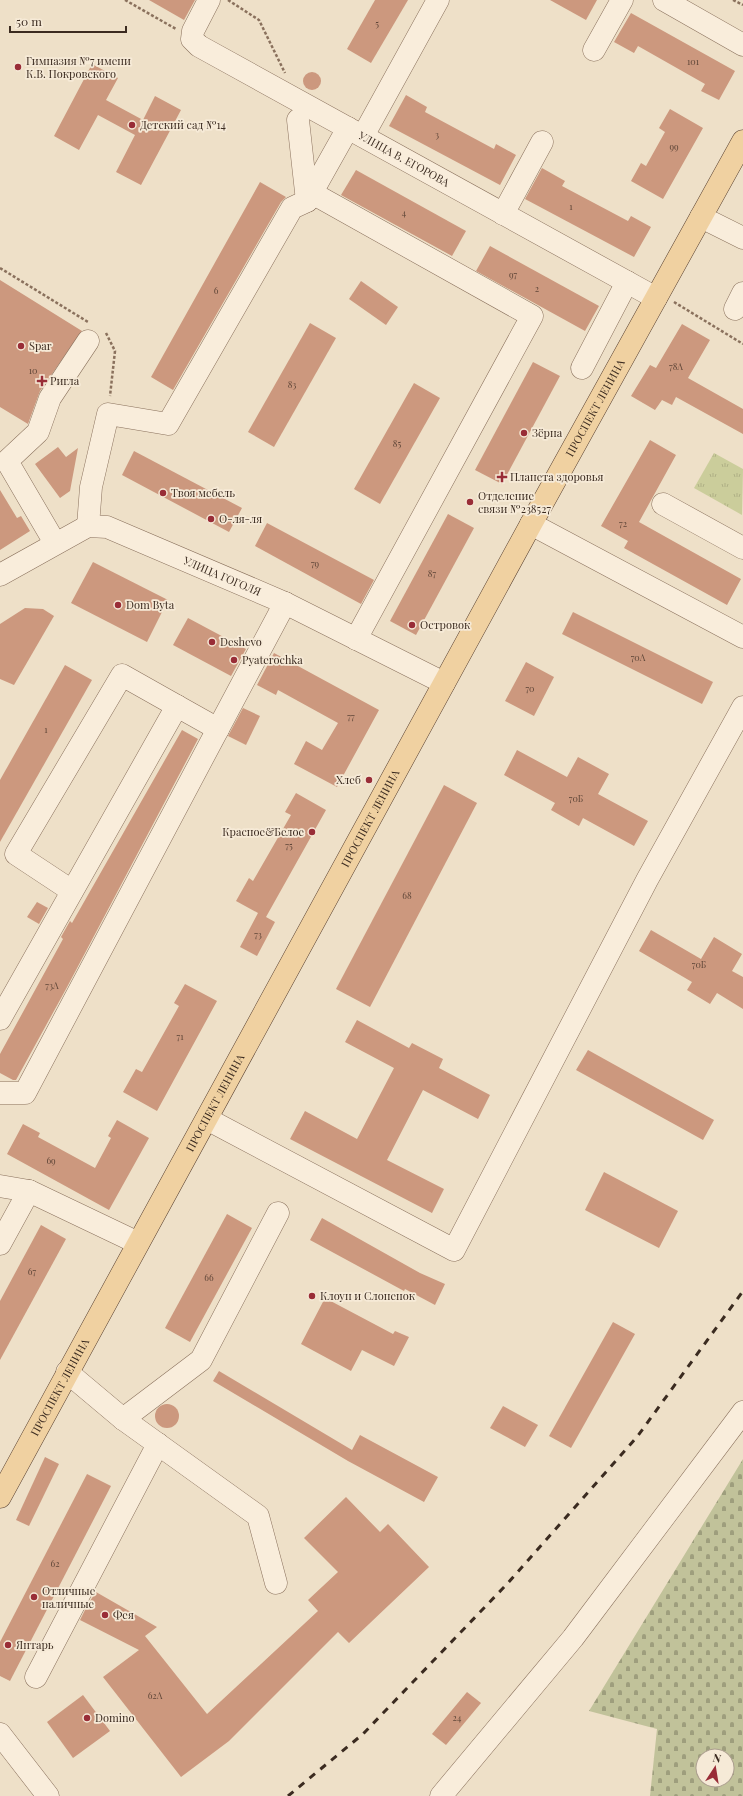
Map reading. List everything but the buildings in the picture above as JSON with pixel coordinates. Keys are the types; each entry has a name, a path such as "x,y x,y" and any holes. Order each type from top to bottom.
{"main road":[{"name":"ПРОСПЕКТ ЛЕНИНА","path":"0,1497 530,524 664,300 701,217 743,141"}],"street":[{"path":"192,39 193,31 209,0"},
{"path":"0,575 55,543 88,526 91,487 108,414 168,424 292,208 309,197 356,132 438,0"},
{"path":"594,50 622,0"},
{"path":"664,0 743,45"},
{"name":"УЛИЦА В. ЕГОРОВА","path":"192,39 199,46 297,109 356,132 627,282 664,300"},
{"path":"297,109 309,197"},
{"path":"503,214 542,142"},
{"path":"309,197 532,316 356,639"},
{"path":"701,217 743,238"},
{"path":"582,368 627,282"},
{"path":"55,543 3,457 38,432 50,398 88,341"},
{"path":"663,504 743,548"},
{"path":"530,524 740,630"},
{"name":"УЛИЦА ГОГОЛЯ","path":"88,526 107,527 284,603 444,683"},
{"path":"0,1093 25,1093 284,603"},
{"path":"72,891 16,854 122,675 218,728"},
{"path":"0,1019 178,706"},
{"path":"207,1119 454,1250 647,880 743,707"},
{"path":"0,1186 28,1191 138,1243"},
{"path":"0,1244 28,1191"},
{"path":"123,1419 201,1360 278,1213"},
{"path":"67,1372 123,1419 258,1516 276,1583"},
{"path":"441,1796 573,1638 743,1412"},
{"path":"36,1677 158,1444"},
{"path":"0,1734 48,1796"}],"path":[{"path":"125,0 192,39"},
{"path":"228,0 259,20 295,91 297,109"},
{"path":"733,0 743,5"},
{"path":"664,300 743,344"}],"green space":[{"path":"714,453 743,469 742,515 694,488"},
{"path":"743,1459 743,1796 650,1796 657,1729 589,1711"}],"railway":[{"path":"288,1796 363,1734 507,1584 637,1437 743,1291"}],"place":[{"name":"Гимназия №7 имени К.В. Покровского","path":"18,67"},
{"name":"Детский сад №14","path":"132,125"},
{"name":"Spar","path":"21,346"},
{"name":"Ригла","path":"42,381"},
{"name":"Зёрна","path":"524,433"},
{"name":"Планета здоровья","path":"502,477"},
{"name":"Твоя мебель","path":"163,493"},
{"name":"Отделение связи №238527","path":"470,502"},
{"name":"О-ля-ля","path":"211,519"},
{"name":"Dom Byta","path":"118,605"},
{"name":"Островок","path":"412,625"},
{"name":"Deshevo","path":"212,642"},
{"name":"Pyaterochka","path":"234,660"},
{"name":"Хлеб","path":"369,780"},
{"name":"Красное&Белое","path":"312,832"},
{"name":"Клоун и Слоненок","path":"312,1296"},
{"name":"Отличные наличные","path":"34,1597"},
{"name":"Фея","path":"105,1615"},
{"name":"Янтарь","path":"8,1645"},
{"name":"Domino","path":"87,1718"}]}
